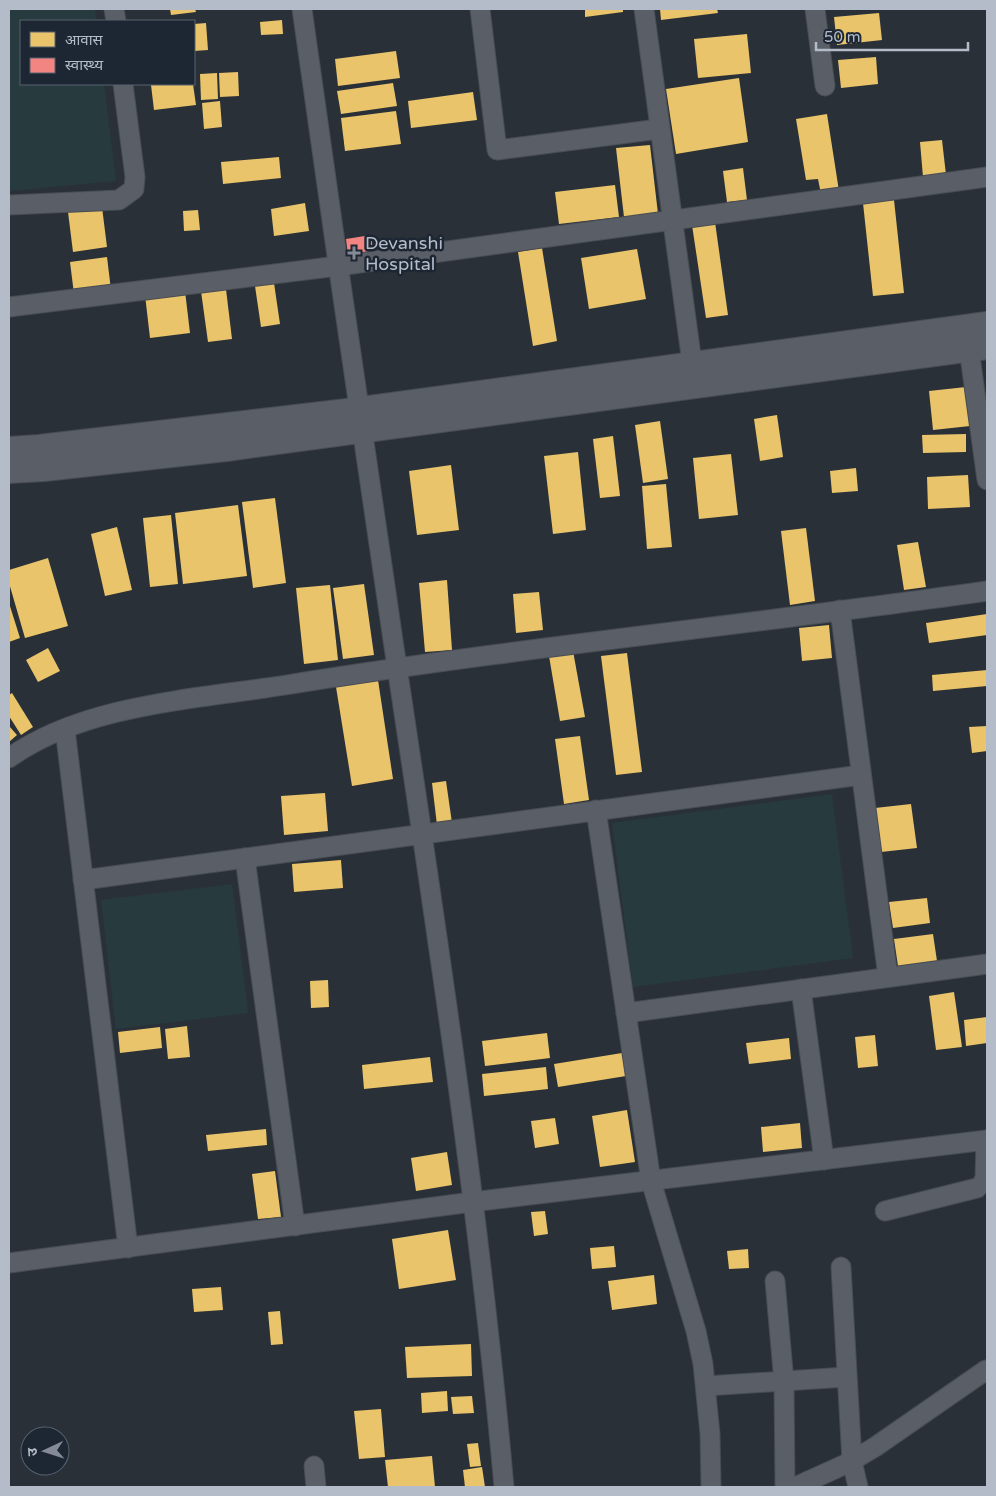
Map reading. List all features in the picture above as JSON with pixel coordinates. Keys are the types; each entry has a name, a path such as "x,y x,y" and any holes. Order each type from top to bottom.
{"street":[{"path":"302,9 360,420 445,987 493,1370 504,1487"},
{"path":"480,9 497,150 660,128"},
{"path":"644,9 692,363"},
{"path":"815,9 825,86"},
{"path":"9,205 119,200 134,189 123,85"},
{"path":"9,307 338,266 987,177"},
{"path":"10,455 44,469 226,449 360,420 692,363 987,324"},
{"path":"360,420 978,348 987,480"},
{"path":"9,758 36,742 65,729 123,712 183,700 397,668 987,591"},
{"path":"840,610 888,978"},
{"path":"65,729 128,1248"},
{"path":"84,880 861,774"},
{"path":"596,810 651,1180 696,1331 706,1386 710,1434 711,1487"},
{"path":"245,858 295,1226"},
{"path":"626,1013 987,964"},
{"path":"801,989 824,1160"},
{"path":"9,1263 472,1202 987,1140 985,1175 979,1186 885,1211"},
{"path":"841,1267 852,1461 858,1487"},
{"path":"775,1280 784,1382 785,1487"},
{"path":"796,1487 852,1461 986,1370"},
{"path":"706,1386 846,1377"},
{"path":"314,1466 316,1487"}],"green space":[{"path":"9,9 95,9 96,20 20,20 20,85 104,85 116,181 9,191"},
{"path":"832,794 853,958 633,987 612,823"},
{"path":"232,884 248,1013 116,1029 101,900"}],"building: आवास":[{"path":"170,9 195,9 196,12 171,15"},
{"path":"585,9 623,9 623,12 585,17"},
{"path":"660,9 717,9 718,13 661,20"},
{"path":"879,13 882,40 837,45 834,17"},
{"path":"282,20 283,34 261,35 260,22"},
{"path":"206,23 208,50 195,51 195,24"},
{"path":"747,34 751,73 698,78 694,39"},
{"path":"396,51 400,78 338,86 335,59"},
{"path":"876,57 878,84 841,88 838,60"},
{"path":"238,72 239,96 220,97 219,73"},
{"path":"217,73 218,99 201,100 200,74"},
{"path":"739,78 748,142 676,154 666,89"},
{"path":"393,83 397,106 341,114 337,91"},
{"path":"151,85 193,85 196,105 154,110"},
{"path":"473,92 477,120 411,128 408,101"},
{"path":"220,101 222,127 204,129 202,103"},
{"path":"396,111 401,144 345,151 341,118"},
{"path":"827,114 839,191 821,194 818,179 806,180 796,119"},
{"path":"942,140 946,175 923,177 920,142"},
{"path":"650,145 658,214 624,217 616,148"},
{"path":"279,157 281,178 223,184 221,162"},
{"path":"743,168 747,200 727,202 723,171"},
{"path":"615,185 619,217 559,224 555,192"},
{"path":"894,200 904,293 873,296 863,203"},
{"path":"305,203 309,231 274,236 271,209"},
{"path":"102,207 107,247 73,252 68,212"},
{"path":"198,210 200,230 184,231 183,211"},
{"path":"715,222 728,315 706,318 692,225"},
{"path":"542,248 557,341 533,346 518,252"},
{"path":"637,249 646,299 589,309 581,258"},
{"path":"107,257 111,290 74,294 70,262"},
{"path":"225,281 232,339 208,342 200,284"},
{"path":"274,283 280,324 261,327 255,286"},
{"path":"185,291 190,333 150,338 145,295"},
{"path":"966,387 970,426 933,430 929,391"},
{"path":"777,415 783,457 760,461 754,419"},
{"path":"660,421 668,479 643,483 635,425"},
{"path":"966,434 966,452 923,453 922,435"},
{"path":"613,436 620,496 600,498 593,439"},
{"path":"578,452 586,530 553,534 544,456"},
{"path":"731,454 738,515 699,519 693,458"},
{"path":"451,465 459,530 417,535 409,471"},
{"path":"856,468 858,491 832,493 830,471"},
{"path":"968,475 970,507 928,509 927,477"},
{"path":"666,484 672,547 647,549 642,486"},
{"path":"275,498 286,583 253,588 242,502"},
{"path":"238,505 247,576 183,584 175,513"},
{"path":"171,515 178,584 150,587 143,518"},
{"path":"117,527 132,590 105,596 91,534"},
{"path":"806,528 815,601 790,605 781,531"},
{"path":"918,542 926,587 904,590 897,545"},
{"path":"48,558 68,626 25,638 9,583 9,570"},
{"path":"447,580 452,650 425,652 419,583"},
{"path":"364,584 374,655 343,659 333,588"},
{"path":"330,585 338,660 304,664 296,588"},
{"path":"539,592 543,630 516,633 513,594"},
{"path":"9,603 20,638 9,642"},
{"path":"987,614 987,635 929,643 926,623"},
{"path":"829,625 832,658 802,661 799,628"},
{"path":"48,648 60,671 38,682 26,660"},
{"path":"573,651 585,717 560,721 549,656"},
{"path":"627,653 642,772 616,775 601,656"},
{"path":"987,670 987,686 933,691 932,675"},
{"path":"378,680 393,779 352,786 336,687"},
{"path":"12,693 33,727 21,735 9,716 9,695"},
{"path":"9,726 17,735 9,742"},
{"path":"987,726 987,751 972,753 969,727"},
{"path":"580,736 589,800 564,804 555,739"},
{"path":"446,781 452,823 437,825 432,783"},
{"path":"325,793 328,831 284,835 281,796"},
{"path":"911,804 917,848 881,852 875,808"},
{"path":"341,860 343,888 294,892 292,864"},
{"path":"927,898 930,923 893,928 889,902"},
{"path":"933,934 937,961 898,966 894,939"},
{"path":"328,980 329,1007 311,1008 310,981"},
{"path":"954,992 962,1047 936,1050 929,996"},
{"path":"987,1017 987,1043 966,1046 964,1020"},
{"path":"187,1026 190,1057 168,1059 165,1029"},
{"path":"160,1027 162,1048 120,1053 118,1032"},
{"path":"547,1033 550,1058 485,1066 482,1041"},
{"path":"875,1035 878,1066 858,1068 855,1037"},
{"path":"789,1038 791,1059 749,1064 746,1043"},
{"path":"622,1053 626,1076 558,1087 554,1064"},
{"path":"430,1057 433,1082 364,1089 362,1065"},
{"path":"546,1067 548,1089 484,1096 482,1074"},
{"path":"627,1110 635,1162 600,1167 592,1116"},
{"path":"555,1118 559,1144 535,1148 531,1121"},
{"path":"800,1123 802,1148 763,1152 761,1127"},
{"path":"266,1129 267,1145 208,1151 206,1135"},
{"path":"447,1152 452,1185 416,1191 411,1158"},
{"path":"275,1171 281,1217 258,1219 252,1174"},
{"path":"545,1211 548,1234 534,1236 531,1212"},
{"path":"448,1230 456,1280 399,1289 392,1239"},
{"path":"614,1246 616,1267 592,1269 590,1248"},
{"path":"748,1249 749,1268 729,1269 727,1251"},
{"path":"654,1275 657,1304 612,1310 608,1281"},
{"path":"221,1287 223,1310 194,1312 192,1289"},
{"path":"280,1311 283,1344 271,1345 268,1312"},
{"path":"471,1344 472,1376 407,1378 405,1347"},
{"path":"447,1391 448,1411 422,1413 421,1393"},
{"path":"472,1396 474,1413 453,1414 451,1397"},
{"path":"381,1409 385,1457 359,1459 354,1411"},
{"path":"478,1443 481,1466 470,1467 467,1444"},
{"path":"432,1456 435,1487 388,1487 385,1460"},
{"path":"482,1467 485,1487 465,1487 463,1470"}],"building: स्वास्थ्य":[{"path":"371,235 374,259 349,263 346,239"}],"place":[{"name":"Devanshi Hospital","path":"354,253"}]}
